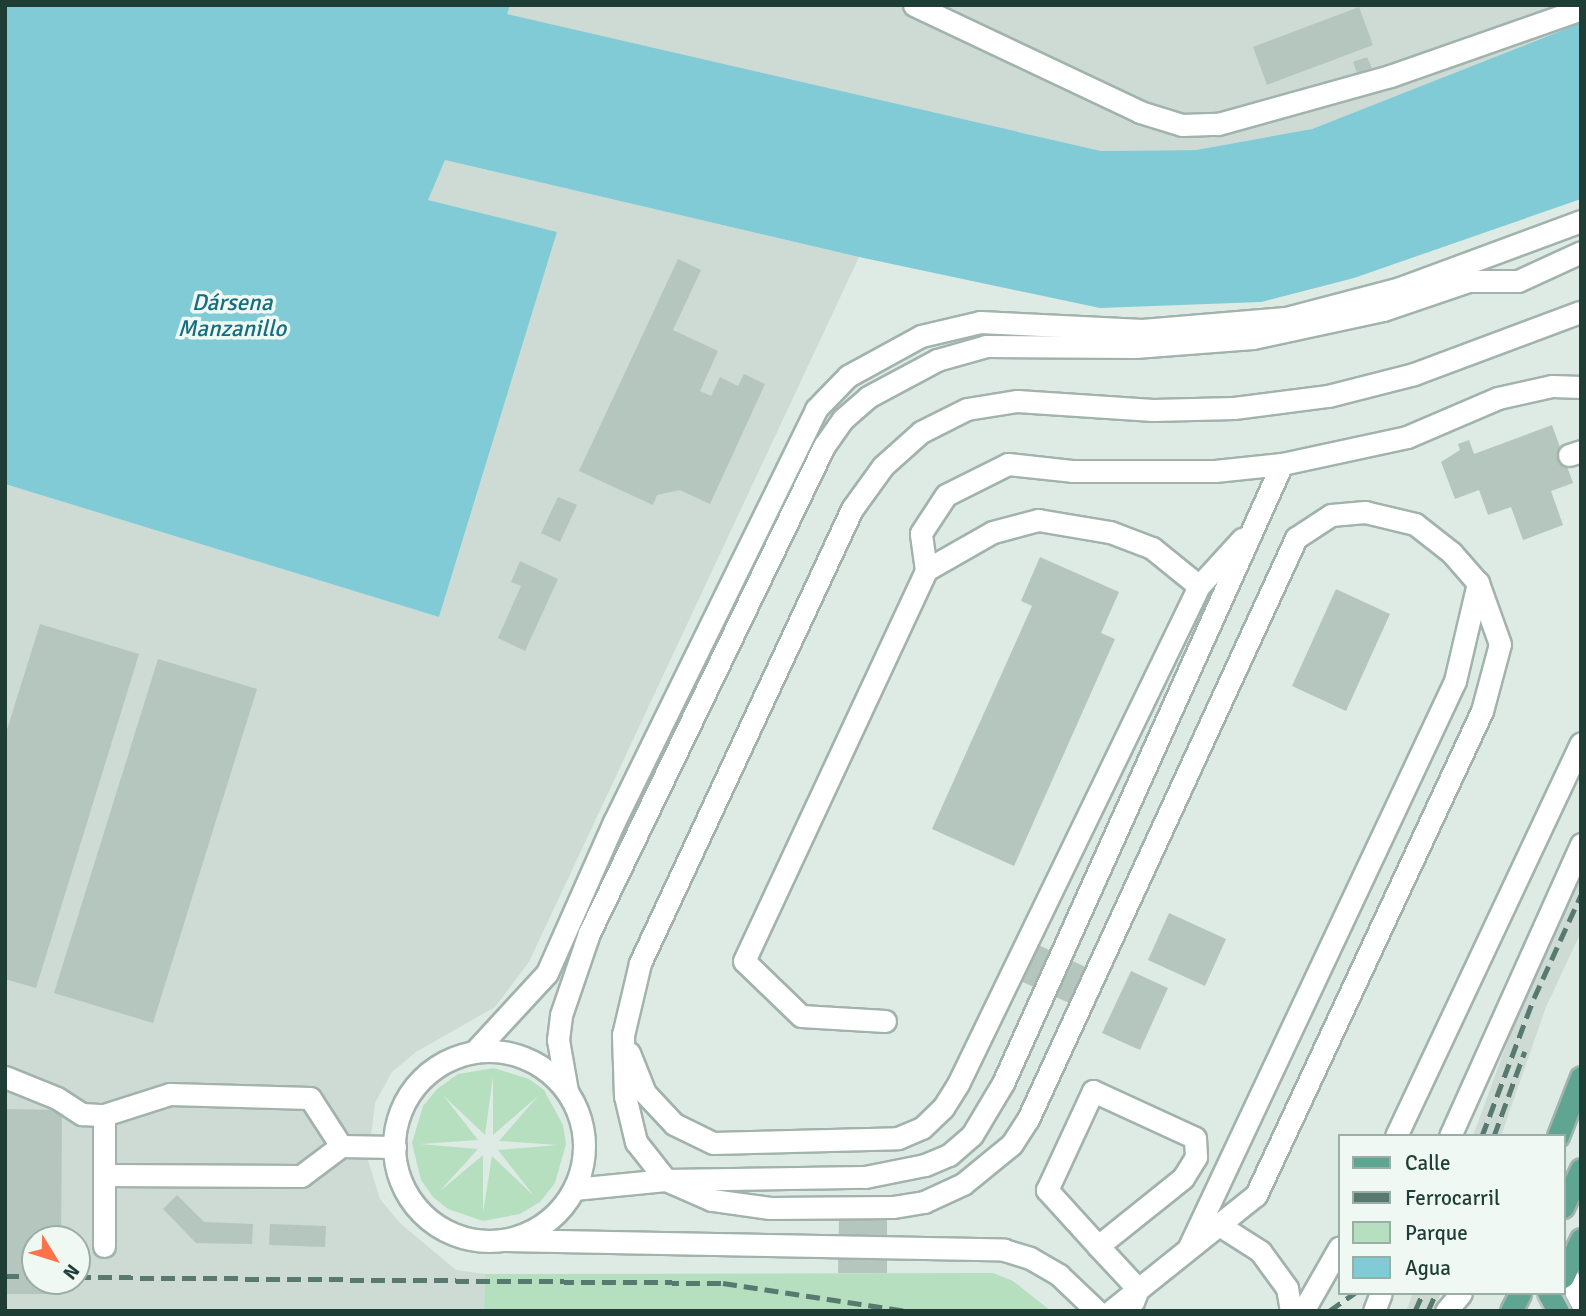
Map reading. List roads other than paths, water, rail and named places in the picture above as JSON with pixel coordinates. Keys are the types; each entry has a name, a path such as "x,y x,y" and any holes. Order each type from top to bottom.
{"main road":[{"path":"1559,1134 1577,1084"},
{"path":"1565,1203 1581,1169"},
{"path":"1565,1273 1581,1239"},
{"path":"1511,1311 1519,1295"},
{"path":"1549,1295 1558,1311"},
{"path":"1549,1311 1556,1295"}],"street":[{"path":"914,5 1140,112 1181,125 1218,124 1390,76 1581,9"},
{"path":"475,1052 547,973 614,822 816,409 848,376 921,336 980,322 1142,330 1286,317 1400,288 1581,221"},
{"path":"505,1240 533,1230 556,1213 574,1189 584,1139 568,1091 558,1040 561,1015 589,933 824,446 843,419 868,397 937,360 986,346 1135,346 1253,338 1383,310 1468,281 1518,281 1581,252"},
{"path":"1111,1311 1256,1195 1482,711 1500,644 1478,583 1452,553 1415,524 1365,512 1331,515 1296,538 1028,1119 992,1164 963,1184 924,1202 892,1207 769,1208 712,1200 666,1180 636,1142 625,1096 622,1035 640,962 852,509 883,466 921,432 967,409 1017,401 1167,410 1234,408 1328,396 1414,374 1580,314 1581,305"},
{"path":"885,1021 801,1016 744,961 926,570 921,533 946,495 1008,464 1072,471 1163,471 1282,464 1407,437 1498,398 1552,386 1581,387"},
{"path":"574,1189 666,1180 865,1177 925,1165 949,1155 972,1135 1003,1083 1282,464"},
{"path":"926,570 993,532 1038,520 1110,531 1152,548 1199,586"},
{"path":"622,1035 645,1093 674,1124 713,1143 898,1138 922,1128 943,1108 958,1084 1199,586 1254,525"},
{"path":"1186,1252 1455,681 1478,583"},
{"path":"1397,1134 1581,743"},
{"path":"1451,1134 1581,844"},
{"path":"568,1091 550,1072 527,1058 502,1051 475,1052 446,1061 422,1079 404,1103 395,1147 404,1190 422,1214 447,1231 475,1240 1004,1250 1030,1258 1059,1275 1097,1311"},
{"path":"5,1077 57,1098 82,1114 104,1115 170,1094 310,1098 341,1146"},
{"path":"1552,1134 1577,1084"},
{"path":"1098,1245 1183,1178 1196,1157 1195,1138 1093,1091 1047,1190 1138,1289"},
{"path":"104,1115 104,1246"},
{"path":"104,1175 300,1176 341,1146 395,1147"},
{"path":"1219,1225 1259,1251 1287,1288 1291,1311"},
{"path":"1303,1311 1338,1250"},
{"path":"1565,1277 1581,1302"},
{"path":"1130,1311 1138,1289"},
{"path":"1446,1311 1459,1295"}],"water":[{"name":"Dársena Manzanillo","path":"5,5 510,5 507,14 1101,151 1196,150 1312,129 1581,23 1581,199 1354,278 1261,302 1100,308 859,257 445,160 428,200 557,232 439,617 5,484"}],"railway":[{"path":"1483,1134 1534,998 1581,895"},
{"path":"1495,1134 1525,1051"},
{"path":"5,1276 21,1276"},
{"path":"91,1277 723,1283 905,1311"},
{"path":"1329,1311 1352,1295"},
{"path":"1415,1311 1422,1295"},
{"path":"1428,1311 1435,1295"}]}
